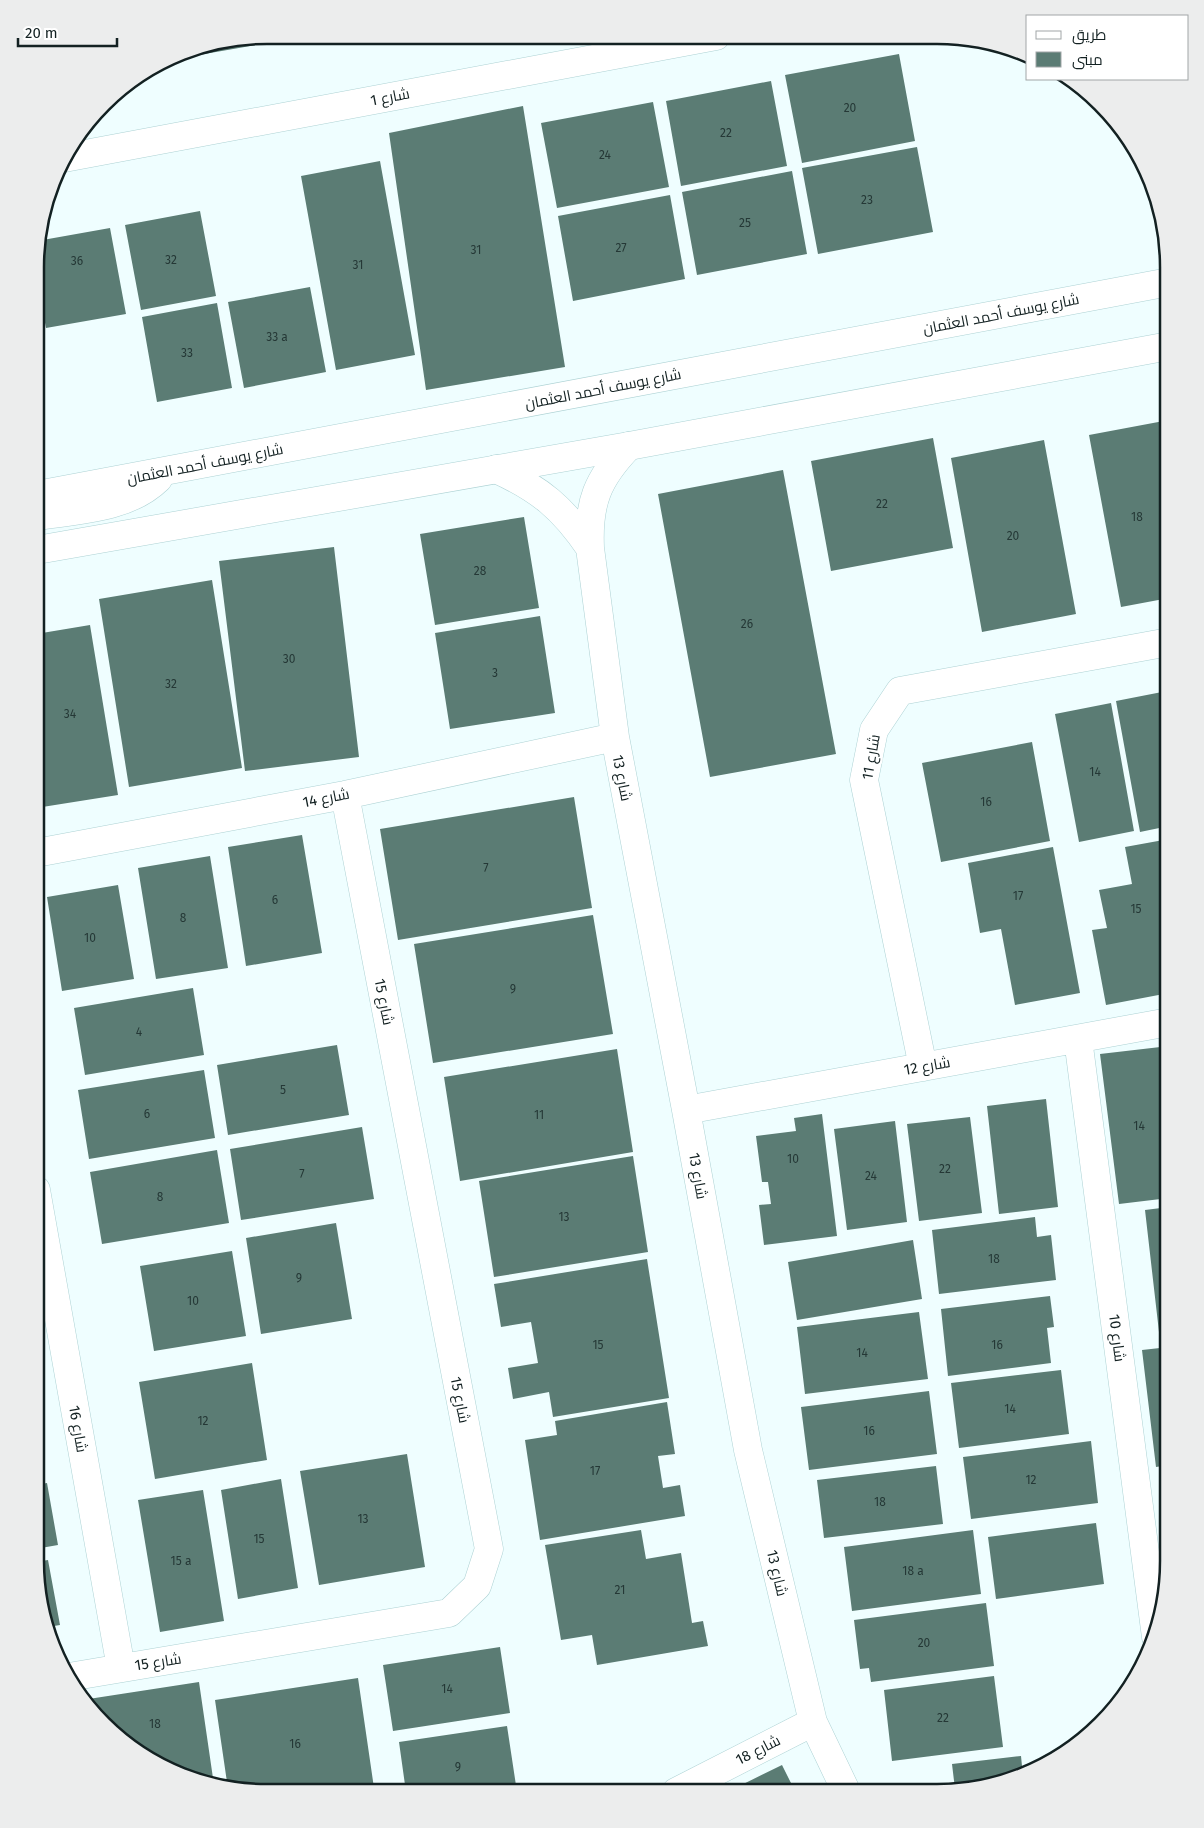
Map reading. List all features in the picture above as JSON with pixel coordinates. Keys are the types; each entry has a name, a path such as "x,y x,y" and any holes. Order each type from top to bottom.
{"street":[{"name":"شارع 1","path":"73,156 673,44"},
{"name":"شارع يوسف أحمد العثمان","path":"44,494 1160,284"},
{"path":"44,549 629,446 1160,348"},
{"name":"شارع 13","path":"629,446 613,463 601,482 593,503 589,525 590,548 614,736 686,1110 748,1450 813,1722 843,1784"},
{"name":"شارع 13","path":"496,469 540,492 559,508 576,527 590,548"},
{"path":"44,515 114,503 134,495 153,484 166,471"},
{"name":"شارع 11","path":"923,1067 864,780 874,730 900,691 1160,644"},
{"name":"شارع 14","path":"44,851 345,795 614,736"},
{"name":"شارع 15","path":"76,1676 449,1613 477,1586 489,1550 345,795"},
{"name":"شارع 12","path":"686,1110 1160,1024"},
{"name":"شارع 10","path":"1078,1039 1153,1617"},
{"name":"شارع 16","path":"44,1235 121,1668"},
{"name":"شارع 18","path":"692,1784 813,1722"}],"building":[{"path":"261,44 197,55 223,48"},
{"path":"899,54 915,141 802,163 785,75"},
{"path":"771,81 787,166 681,186 666,101"},
{"path":"653,102 669,187 557,208 541,123"},
{"path":"523,106 565,367 426,390 389,133"},
{"path":"917,147 933,232 818,254 802,168"},
{"path":"380,161 415,355 336,370 301,176"},
{"path":"792,171 807,254 697,275 682,192"},
{"path":"670,195 685,279 573,301 558,216"},
{"path":"200,211 216,296 141,310 125,225"},
{"path":"110,228 126,314 46,328 44,317 44,252 46,239"},
{"path":"310,287 326,372 244,388 228,302"},
{"path":"217,303 232,388 157,402 142,317"},
{"path":"1160,422 1160,600 1121,607 1089,435"},
{"path":"933,438 953,548 831,571 811,461"},
{"path":"1044,440 1076,614 982,632 951,458"},
{"path":"783,470 836,754 710,777 658,494"},
{"path":"524,517 539,608 435,625 420,534"},
{"path":"334,547 359,757 245,771 219,561"},
{"path":"212,580 242,768 129,787 99,599"},
{"path":"540,616 555,713 450,729 435,633"},
{"path":"90,625 118,795 44,807 44,633"},
{"path":"1160,692 1160,828 1140,832 1116,701"},
{"path":"1111,703 1134,831 1079,842 1055,714"},
{"path":"1032,742 1050,841 941,862 922,763"},
{"path":"574,797 592,908 398,940 380,829"},
{"path":"302,835 322,953 246,966 228,847"},
{"path":"1160,841 1160,995 1106,1005 1092,930 1107,928 1099,890 1132,884 1125,847"},
{"path":"1053,847 1080,993 1015,1005 1001,929 980,933 968,863"},
{"path":"210,856 228,968 156,979 138,868"},
{"path":"118,885 134,979 62,991 47,897"},
{"path":"593,915 613,1034 433,1063 414,944"},
{"path":"193,988 204,1055 85,1075 74,1008"},
{"path":"337,1045 349,1115 228,1135 217,1065"},
{"path":"1160,1047 1160,1199 1119,1204 1100,1054"},
{"path":"617,1049 633,1152 460,1181 444,1077"},
{"path":"204,1070 215,1138 89,1159 78,1090"},
{"path":"1046,1099 1058,1207 999,1214 987,1106"},
{"path":"822,1114 837,1236 764,1245 759,1205 771,1204 768,1182 762,1182 756,1136 796,1131 794,1118"},
{"path":"970,1117 982,1213 919,1221 907,1124"},
{"path":"895,1121 907,1222 847,1230 834,1129"},
{"path":"362,1127 374,1199 241,1220 230,1149"},
{"path":"217,1150 229,1223 102,1244 90,1172"},
{"path":"633,1156 648,1252 494,1277 479,1181"},
{"path":"1160,1208 1160,1332 1159,1332 1145,1210"},
{"path":"1035,1217 1037,1237 1051,1235 1056,1280 939,1294 932,1230"},
{"path":"336,1223 352,1319 261,1334 246,1238"},
{"path":"913,1240 922,1299 797,1320 788,1262"},
{"path":"232,1251 246,1336 154,1351 140,1266"},
{"path":"647,1259 669,1398 553,1417 549,1392 513,1399 508,1368 538,1363 531,1322 501,1327 494,1284"},
{"path":"1050,1296 1054,1327 1047,1328 1051,1363 948,1376 941,1309"},
{"path":"919,1312 928,1379 805,1394 797,1327"},
{"path":"1160,1348 1160,1466 1156,1467 1142,1350"},
{"path":"252,1363 267,1460 155,1479 139,1382"},
{"path":"1061,1370 1069,1434 959,1448 951,1383"},
{"path":"929,1391 937,1454 809,1470 801,1407"},
{"path":"667,1402 675,1454 658,1456 663,1488 680,1485 685,1516 540,1540 525,1440 557,1435 555,1421"},
{"path":"1091,1441 1098,1503 971,1519 963,1457"},
{"path":"407,1454 425,1567 319,1585 300,1471"},
{"path":"936,1466 943,1524 824,1538 817,1480"},
{"path":"281,1479 298,1588 238,1599 221,1490"},
{"path":"47,1483 58,1545 44,1547 44,1484"},
{"path":"203,1490 224,1621 160,1632 138,1500"},
{"path":"1096,1523 1104,1584 996,1599 988,1537"},
{"path":"641,1530 646,1559 681,1553 692,1623 703,1621 708,1646 597,1665 592,1635 561,1640 545,1545"},
{"path":"973,1530 981,1594 852,1611 844,1547"},
{"path":"48,1560 60,1625 54,1626 51,1619 44,1576 44,1561"},
{"path":"986,1603 994,1666 871,1682 869,1668 860,1669 854,1620"},
{"path":"500,1647 510,1713 393,1731 383,1665"},
{"path":"994,1676 1003,1747 892,1761 884,1690"},
{"path":"358,1678 373,1784 252,1784 227,1781 215,1700"},
{"path":"199,1682 213,1778 168,1761 143,1747 109,1719 91,1699"},
{"path":"507,1726 516,1784 405,1784 399,1742"},
{"path":"1021,1756 1022,1767 995,1777 954,1784 952,1764"},
{"path":"782,1765 792,1784 743,1784"}]}
